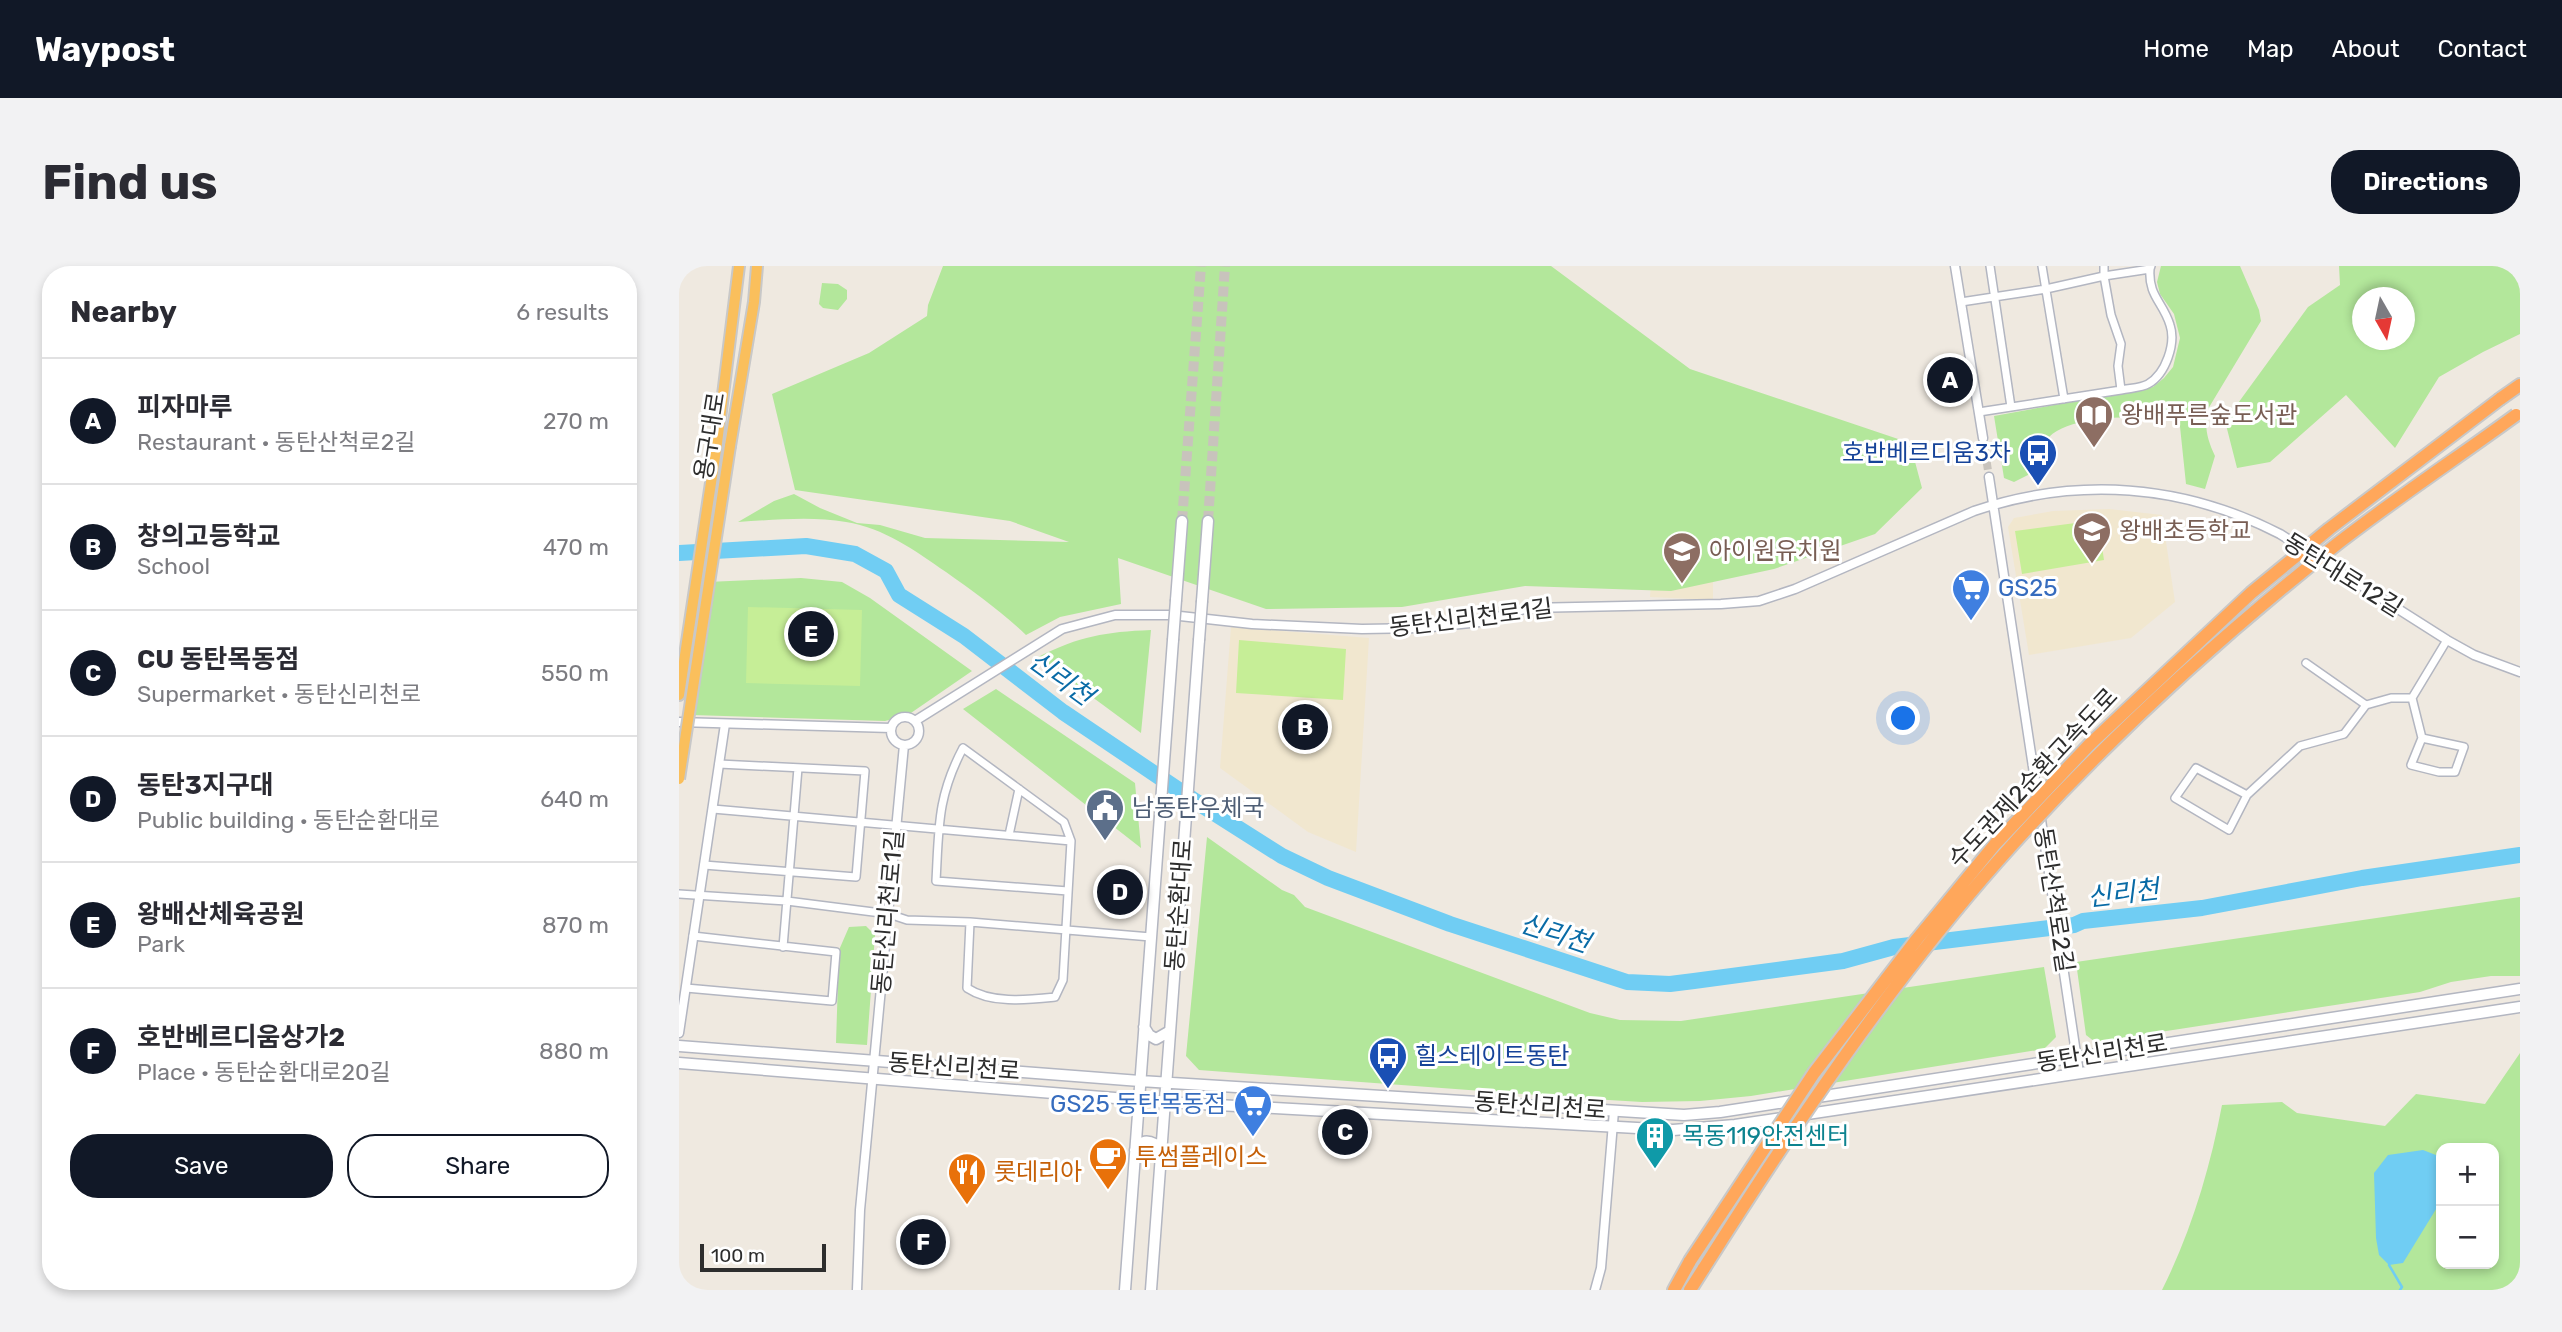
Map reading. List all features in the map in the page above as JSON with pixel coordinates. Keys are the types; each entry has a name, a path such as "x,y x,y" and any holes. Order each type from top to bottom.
{"highway":[{"name":"용구대로","path":"679,695 717,443 739,266"},
{"name":"용구대로","path":"679,779 754,302 757,266"},
{"name":"수도권제2순환고속도로","path":"1674,1290 1814,1073 1917,939 1996,843 2090,744 2251,593 2329,529 2520,385"},
{"name":"수도권제2순환고속도로","path":"1690,1290 1771,1161 1829,1079 1933,940 2026,830 2181,678 2262,605 2339,542 2518,414"}],"main road":[{"name":"동탄순환대로","path":"1125,1290 1182,521"},
{"name":"동탄순환대로","path":"1151,1290 1207,521"},
{"name":"동탄신리천로","path":"679,1046 1166,1083 1669,1115 1720,1112 2520,989"},
{"name":"동탄신리천로","path":"679,1063 1164,1102 1665,1130 1735,1125 2520,1007"},
{"path":"1144,1027 1149,1035 1156,1039 1170,1031"},
{"path":"2123,1050 2119,1059 2128,1066"},
{"path":"2033,1064 2040,1070 2037,1080"},
{"path":"1081,1096 1090,1092 1092,1086 1083,1077"},
{"path":"1229,1106 1220,1096 1230,1087"},
{"path":"1559,1125 1571,1118 1563,1108"},
{"path":"1665,1130 1658,1121 1669,1115"},
{"path":"1135,1151 1142,1142 1149,1141 1155,1144 1160,1156"}],"street":[{"path":"1955,266 1983,438"},
{"path":"1990,266 2011,407"},
{"path":"2042,266 2064,399"},
{"path":"2104,266 2111,314 2121,344 2118,366 2121,390"},
{"path":"1961,302 2046,289 2151,267 2151,290 2171,326 2173,339 2167,360 2159,375 2149,384 1979,412"},
{"name":"동탄산척로2길","path":"1989,477 2080,1073"},
{"name":"동탄대로12길","path":"1994,504 2055,492 2122,489 2203,502 2247,517 2280,534 2447,640 2474,655 2520,671"},
{"name":"동탄신리천로1길","path":"915,721 1062,629 1115,615 1171,615 1265,625 1362,629 1422,628 1480,622 1528,608 1759,601 1795,589 1994,504"},
{"path":"2422,738 2464,747 2455,772 2439,772 2411,765 2422,738 2412,698 2447,640"},
{"path":"2307,663 2366,705"},
{"path":"2247,795 2196,768 2175,798 2229,830 2247,795 2300,747 2344,734 2366,705 2391,698 2412,698"},
{"name":"동탄신리천로1길","path":"857,1290 860,1210 895,825 904,745 912,743 918,737 919,728 915,721 908,717 899,718 891,728"},
{"path":"679,722 891,728 893,737 904,745"},
{"path":"679,1033 725,724"},
{"path":"970,922 967,988 979,996 1027,1000 1055,998 1063,980 1071,841 1064,822 963,748 946,783 941,801 936,881 1068,891"},
{"path":"704,865 856,877 865,771 719,764"},
{"path":"783,947 798,768"},
{"path":"1009,835 1019,789"},
{"path":"713,808 1071,841"},
{"path":"679,894 787,901 889,914 907,920 970,922 1151,937"},
{"path":"686,988 832,1001 836,952 694,936"},
{"path":"1595,1290 1601,1268 1614,1111"}],"shaded area":[{"name":"왕배초등학교","path":"2109,509 2162,515 2175,602 2131,638 2029,655 2008,527 2014,518 2053,511"},
{"name":"아이원유치원","path":"1652,570 1713,573 1713,600 1650,597"},
{"path":"1231,627 1369,638 1356,852 1308,832 1220,768"}],"green space":[{"path":"943,266 1551,266 1690,369 1910,443 1922,488 1875,534 1774,569 1671,591 1525,586 1402,607 1266,609 1118,558 1121,604 1060,617 1026,635 946,572 898,541 873,529 819,519 738,522 774,501 794,494 857,523 880,525 925,538 1069,542 1010,521 795,490 772,394 869,353 927,316 928,305"},
{"path":"2161,266 2240,266 2259,310 2261,321 2208,409 2207,433 2215,456 2205,489 2186,484 2179,417 2111,418 2060,429 2043,444 2034,472 2014,482 2004,478 1994,416 2153,387 2173,367 2180,338 2174,314 2160,294 2157,282"},
{"path":"2339,266 2520,266 2520,334 2439,377 2395,448 2346,395 2270,462 2237,468 2225,421 2308,307 2340,285"},
{"path":"822,283 838,284 847,290 847,299 838,310 823,308 819,304"},
{"path":"2098,520 2104,560 2022,574 2015,531"},
{"path":"801,578 842,582 870,598 972,671 908,715 885,721 692,715 707,582"},
{"path":"748,607 862,610 860,686 746,683"},
{"path":"1151,630 1141,733 1038,657 1093,636"},
{"path":"1239,640 1346,649 1343,700 1236,693"},
{"path":"996,689 1135,783 1141,848 963,709"},
{"path":"1207,837 1282,890 1294,895 1305,907 1590,1013 1620,1020 1681,1021 2044,967 2056,1037 2044,1049 1751,1096 1700,1101 1592,1099 1199,1070 1186,1056"},
{"path":"2520,897 2520,976 2491,976 2451,982 2420,992 2095,1042 2086,1035 2076,962"},
{"path":"866,926 875,935 867,1045 836,1043 839,950 849,927"},
{"path":"2520,1053 2520,1290 2162,1290 2182,1246 2198,1200 2222,1105 2282,1102 2297,1113 2385,1126 2416,1094 2485,1104"}],"water":[{"path":"2423,1150 2436,1155 2436,1209 2403,1263 2389,1265 2379,1255 2376,1238 2374,1173 2388,1155"}],"waterway":[{"name":"신리천","path":"679,553 806,546 855,554 886,571 899,595 964,636 1063,712 1282,856 1328,878 1450,924 1627,982 1670,984 1843,961 1894,947 2202,908 2362,878 2520,855"},
{"path":"2389,1265 2402,1287 2400,1290"}],"tunnel":[{"path":"1182,521 1201,266"},
{"path":"1208,521 1225,266"},
{"path":"1983,438 1989,477"}],"place":[{"name":"피자마루","path":"1950,380"},
{"name":"왕배푸른숲도서관","path":"2094,449"},
{"name":"호반베르디움3차","path":"2038,487"},
{"name":"왕배초등학교","path":"2092,565"},
{"name":"아이원유치원","path":"1682,585"},
{"name":"GS25","path":"1971,622"},
{"name":"왕배산체육공원","path":"811,634"},
{"name":"창의고등학교","path":"1305,727"},
{"name":"남동탄우체국","path":"1105,842"},
{"name":"동탄3지구대","path":"1120,892"},
{"name":"힐스테이트동탄","path":"1388,1090"},
{"name":"CU 동탄목동점","path":"1345,1132"},
{"name":"GS25 동탄목동점","path":"1253,1138"},
{"name":"목동119안전센터","path":"1655,1170"},
{"name":"투썸플레이스","path":"1108,1191"},
{"name":"롯데리아","path":"967,1206"},
{"name":"호반베르디움상가2","path":"923,1242"}]}
